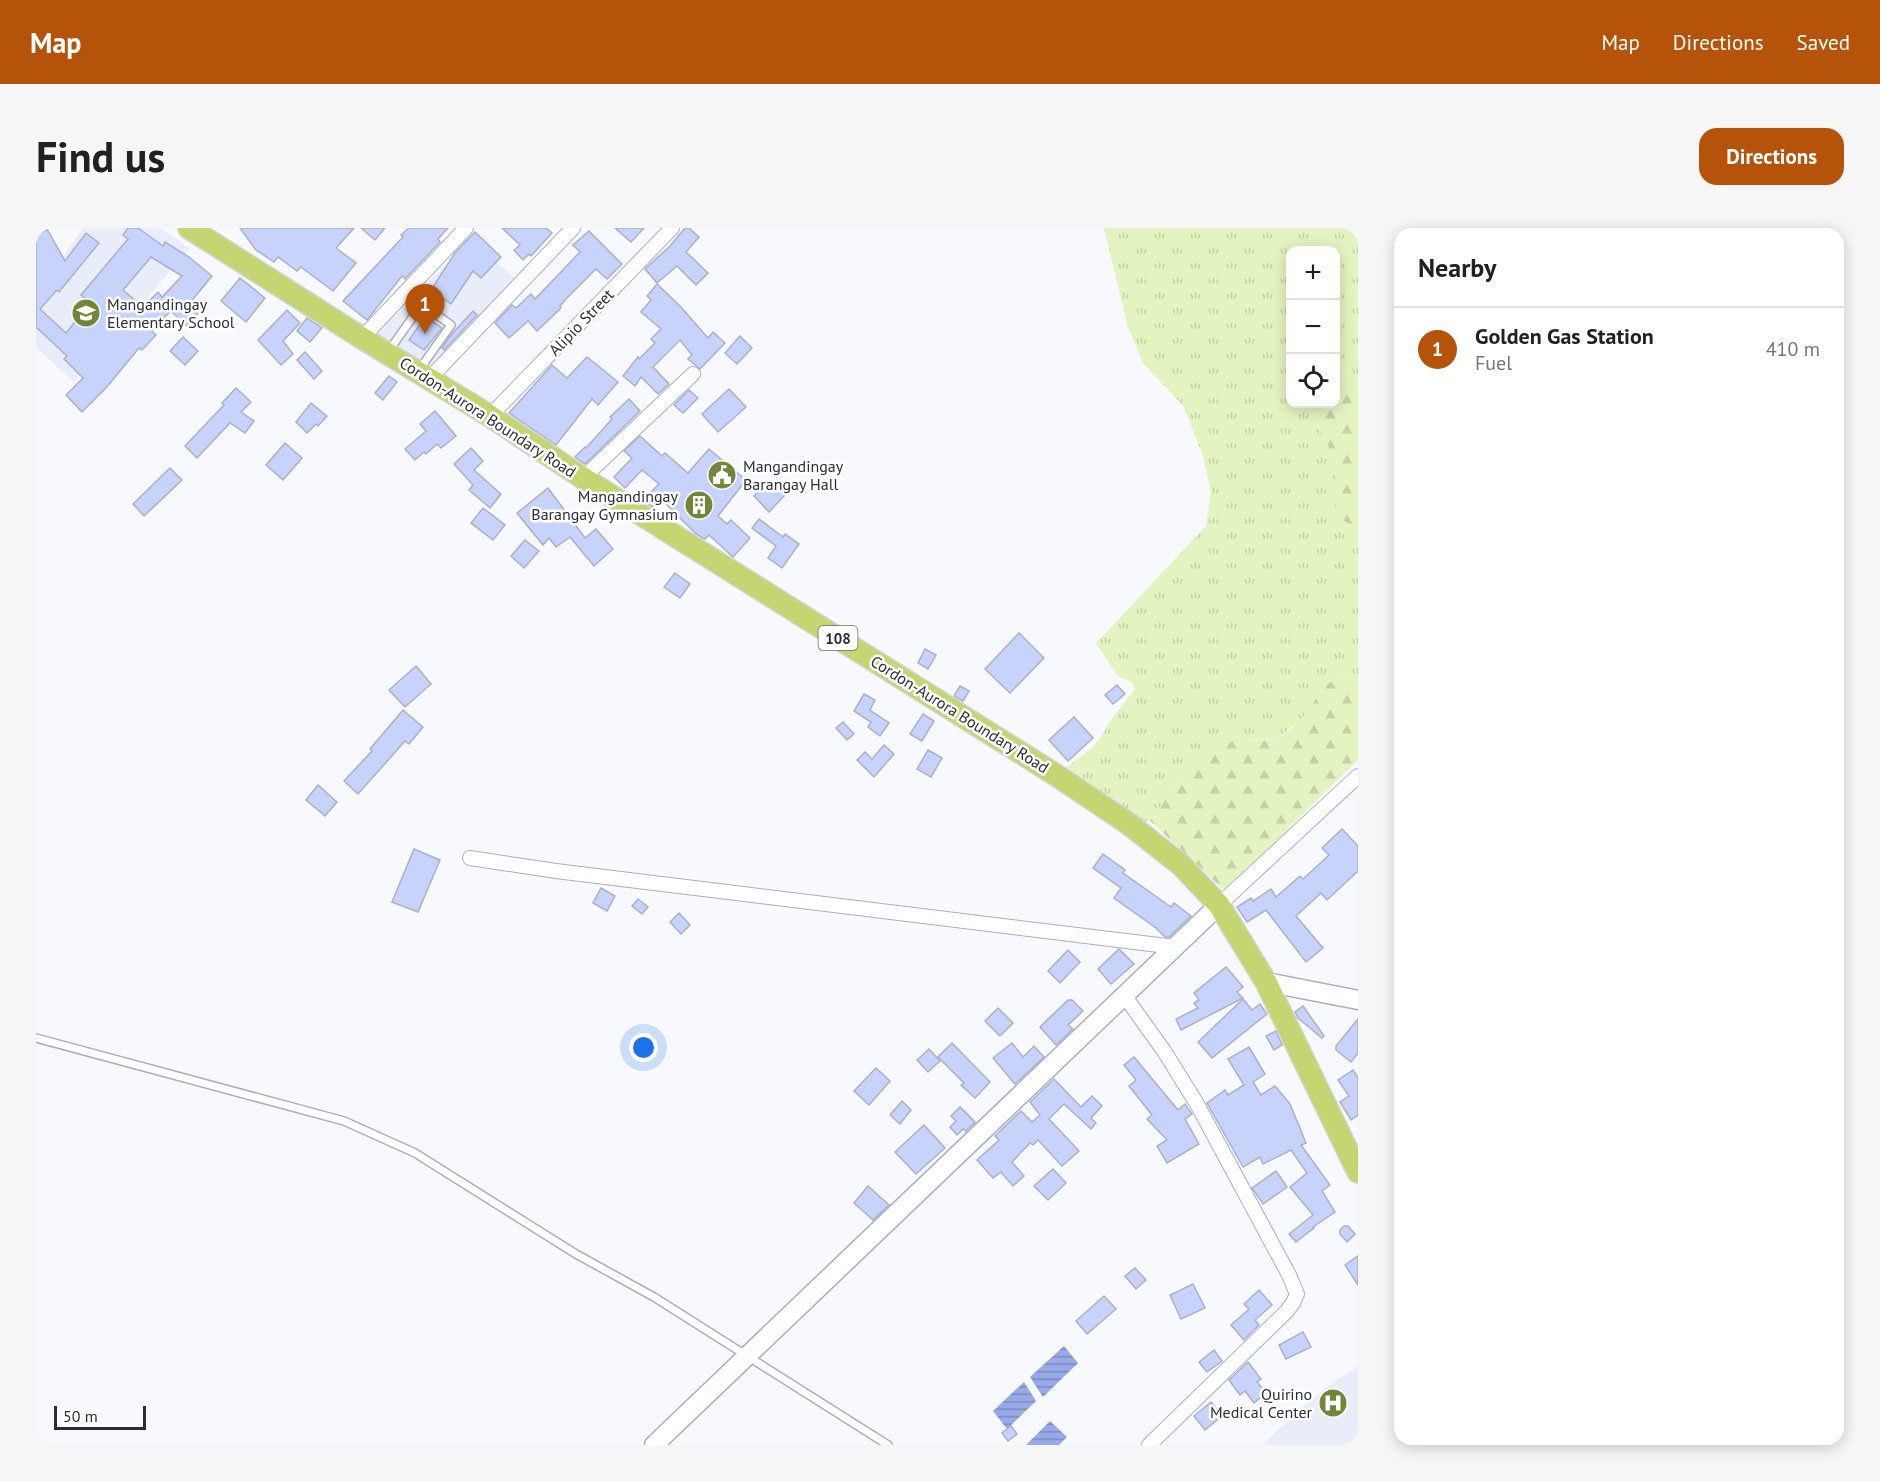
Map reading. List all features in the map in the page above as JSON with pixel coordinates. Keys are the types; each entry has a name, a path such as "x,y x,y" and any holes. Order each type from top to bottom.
{"main road":[{"name":"Cordon-Aurora Boundary Road","path":"189,228 1056,775 1129,824 1181,865 1219,905 1266,982 1358,1172"}],"street":[{"path":"362,338 466,228"},
{"path":"423,376 573,228"},
{"name":"Alipio Street","path":"490,416 672,228"},
{"path":"583,478 693,374"},
{"path":"654,1445 1124,995 1358,776"},
{"path":"470,858 556,871 1175,947"},
{"path":"1266,982 1358,1000"},
{"path":"1124,995 1164,1051 1197,1104 1289,1275 1296,1294 1293,1304 1286,1312 1149,1445"}],"lane":[{"path":"387,353 422,304 451,325 423,376"},
{"path":"36,1038 344,1121 416,1153 576,1254 654,1297 888,1445"}],"shaded area":[{"name":"Mangandingay Elementary School","path":"83,228 160,228 190,248 74,382 36,347 36,278 64,255"},
{"path":"470,239 517,280 432,375 373,339"},
{"name":"Quirino Medical Center","path":"1358,1366 1358,1445 1263,1445 1328,1386"}],"green space":[{"path":"1104,228 1358,228 1358,377 1340,373 1340,246 1286,246 1286,408 1309,408 1332,452 1334,479 1343,520 1358,531 1358,681 1343,678 1325,684 1311,708 1300,721 1276,739 1239,740 1193,766 1178,781 1150,821 1129,824 1056,775 1091,749 1135,689 1131,682 1117,675 1096,643 1206,526 1211,492 1202,453 1183,406 1143,363 1128,327"},
{"path":"1340,373 1358,377 1358,531 1343,520 1329,494 1333,469 1329,447 1309,408 1340,408"},
{"path":"1343,678 1358,681 1358,760 1225,891 1150,821 1177,783 1201,759 1217,748 1233,742 1268,740 1285,734 1305,715 1325,684"}],"water":[{"path":"1064,1346 1078,1363 1043,1397 1030,1377"},
{"path":"1024,1382 1036,1401 1007,1429 993,1411"},
{"path":"1050,1421 1067,1437 1059,1445 1026,1445"}],"building":[{"path":"128,228 138,228 163,246 165,242 189,257 212,276 189,304 198,313 187,326 171,311 151,330 156,335 142,350 139,348 106,388 82,412 66,395 83,378 64,359 67,356 36,327 36,235 47,229 65,261 86,233 99,243 59,292 57,290 40,309 66,333 90,303 81,295 128,239 123,235","holes":["151,257 182,276 162,297 158,292 143,307 123,290"]},
{"path":"240,228 354,228 336,248 356,263 333,291 301,267 297,271 278,257 274,262 256,250"},
{"path":"361,228 385,228 375,240"},
{"path":"409,228 448,228 438,239 440,242 405,279 402,276 367,320 343,301"},
{"path":"502,228 546,228 552,233 531,256 529,254 523,260 514,250 520,245"},
{"path":"615,228 644,228 631,242"},
{"path":"685,228 689,228 699,237 686,252 708,273 696,285 677,266 657,283 645,269 670,246"},
{"path":"589,231 622,264 607,279 596,269 537,331 528,321 509,338 495,323 512,305 516,308 531,294 535,299 580,252 573,245"},
{"path":"475,232 501,257 481,278 473,271 451,304 431,290 455,253"},
{"path":"240,278 265,298 246,322 221,301"},
{"path":"657,284 708,338 713,332 725,343 700,369 688,359 692,355 680,340 653,367 669,384 658,394 641,377 635,386 623,376 638,357 639,359 655,343 651,339 661,329 641,312 651,300 647,296"},
{"path":"287,310 300,323 283,341 293,354 281,365 258,340"},
{"path":"473,311 477,315 444,350 442,348 451,335"},
{"path":"425,317 442,328 424,350 409,340"},
{"path":"307,318 322,328 310,342 297,331"},
{"path":"740,336 752,348 737,364 725,353"},
{"path":"183,337 198,351 185,365 170,351"},
{"path":"305,352 322,371 314,379 297,360"},
{"path":"587,357 618,382 598,405 592,399 556,445 509,413 552,365 567,378"},
{"path":"389,376 397,382 383,400 375,393"},
{"path":"236,388 251,402 241,412 254,421 245,433 230,423 197,458 185,446 224,405 222,403"},
{"path":"729,389 746,407 718,432 702,414"},
{"path":"689,390 698,398 683,413 674,405"},
{"path":"629,399 640,411 585,464 575,457 586,448 612,419 610,417"},
{"path":"311,403 327,416 307,433 296,422"},
{"path":"435,411 456,436 441,448 437,444 415,460 405,449 426,431 420,424"},
{"path":"640,436 662,456 665,453 688,473 709,449 746,480 718,516 727,524 731,520 750,538 733,557 709,535 705,539 696,534 661,499 653,507 645,502 643,500 659,484 642,470 625,488 614,477 632,458 624,451"},
{"path":"285,443 302,458 283,480 266,465"},
{"path":"471,448 483,461 474,470 501,494 490,508 469,490 473,485 454,464"},
{"path":"170,468 182,480 144,516 133,504"},
{"path":"769,480 785,495 769,512 754,496"},
{"path":"548,488 585,538 596,529 613,549 594,566 570,537 556,547 549,538 543,545 517,513"},
{"path":"483,508 505,525 493,540 471,523"},
{"path":"759,519 783,537 785,534 799,544 782,568 768,558 776,546 752,528"},
{"path":"525,540 539,551 524,568 511,556"},
{"path":"675,573 690,584 680,598 664,587"},
{"path":"1019,633 1044,658 1010,693 985,669"},
{"path":"925,649 936,655 928,669 918,663"},
{"path":"416,666 431,684 405,707 389,690"},
{"path":"1117,685 1125,694 1113,704 1105,695"},
{"path":"960,686 969,691 963,701 954,696"},
{"path":"864,694 875,700 870,710 889,723 880,736 868,727 871,722 854,711"},
{"path":"403,710 423,727 409,744 405,741 358,794 344,781 372,751 370,749"},
{"path":"923,714 934,721 922,741 910,734"},
{"path":"1074,717 1093,738 1068,761 1049,740"},
{"path":"843,722 854,734 847,740 836,728"},
{"path":"884,745 894,754 874,777 857,760 865,752 872,759"},
{"path":"928,750 942,758 931,777 917,769"},
{"path":"318,785 337,802 325,816 306,800"},
{"path":"1342,829 1358,846 1358,871 1327,900 1321,893 1296,916 1323,948 1306,962 1266,910 1247,922 1237,907 1251,898 1253,901 1271,889 1276,897 1300,876 1303,879 1329,855 1322,848"},
{"path":"414,849 440,860 418,912 392,902"},
{"path":"1103,854 1125,870 1123,873 1171,907 1174,903 1191,916 1169,937 1165,937 1114,898 1121,888 1093,868"},
{"path":"601,888 615,896 607,911 593,903"},
{"path":"638,899 648,907 642,914 632,906"},
{"path":"679,913 690,925 681,934 670,922"},
{"path":"1119,949 1134,964 1111,984 1098,969"},
{"path":"1068,950 1080,962 1060,983 1048,971"},
{"path":"1226,967 1243,987 1237,992 1243,998 1181,1030 1176,1019 1198,1008 1194,1003 1199,1000 1194,993"},
{"path":"1243,999 1252,1010 1260,1004 1267,1014 1212,1058 1198,1042"},
{"path":"1068,1000 1072,1000 1083,1011 1068,1025 1073,1029 1056,1045 1040,1027"},
{"path":"1303,1006 1324,1036 1322,1038 1298,1018 1295,1012"},
{"path":"998,1008 1013,1023 1000,1036 985,1021"},
{"path":"1358,1019 1358,1053 1351,1062 1336,1050 1336,1046"},
{"path":"1276,1031 1282,1045 1274,1050 1266,1036"},
{"path":"952,1043 990,1082 975,1098 961,1085 964,1083 938,1057"},
{"path":"1012,1043 1023,1057 1034,1046 1044,1057 1015,1084 993,1058"},
{"path":"1249,1047 1265,1074 1253,1082 1261,1095 1275,1086 1290,1104 1306,1143 1301,1145 1330,1185 1322,1191 1335,1212 1296,1242 1289,1234 1313,1215 1290,1187 1307,1173 1291,1150 1263,1164 1260,1157 1243,1167 1207,1103 1225,1090 1228,1095 1244,1085 1228,1059"},
{"path":"929,1049 940,1061 928,1072 917,1060"},
{"path":"1134,1057 1178,1110 1185,1104 1192,1114 1185,1119 1199,1144 1167,1163 1157,1146 1167,1140 1147,1119 1152,1115 1129,1086 1136,1080 1124,1065"},
{"path":"876,1068 890,1081 869,1105 854,1091"},
{"path":"1353,1070 1358,1078 1358,1115 1351,1120 1340,1102 1349,1096 1338,1080"},
{"path":"1054,1079 1081,1107 1092,1096 1102,1106 1091,1118 1096,1123 1091,1129 1064,1104 1049,1119 1079,1151 1062,1166 1038,1140 1033,1145 1030,1143 1012,1162 1024,1176 1013,1186 1001,1172 993,1178 977,1160 999,1140 995,1136 1021,1111 1032,1122 1040,1115 1030,1102"},
{"path":"902,1101 911,1110 900,1124 890,1115"},
{"path":"960,1107 975,1122 966,1131 963,1129 957,1135 950,1127 956,1121 951,1116"},
{"path":"924,1125 945,1148 916,1174 895,1152"},
{"path":"1053,1169 1066,1183 1048,1200 1034,1186"},
{"path":"1276,1171 1287,1187 1263,1204 1252,1188"},
{"path":"868,1186 889,1205 873,1220 854,1203"},
{"path":"1344,1226 1348,1226 1355,1234 1347,1242 1340,1234"},
{"path":"1358,1256 1358,1285 1345,1265"},
{"path":"1135,1268 1146,1280 1136,1289 1125,1276"},
{"path":"1193,1284 1205,1308 1181,1319 1170,1295"},
{"path":"1259,1290 1272,1305 1255,1320 1259,1325 1244,1340 1231,1325 1249,1309 1244,1304"},
{"path":"1104,1296 1116,1309 1087,1334 1076,1321"},
{"path":"1303,1332 1311,1347 1286,1359 1279,1345"},
{"path":"1214,1350 1222,1361 1207,1372 1199,1362"},
{"path":"1248,1362 1261,1379 1257,1382 1266,1393 1254,1403 1245,1391 1240,1395 1229,1380"},
{"path":"1211,1402 1222,1416 1205,1430 1194,1416"},
{"path":"1011,1426 1017,1434 1008,1441 1002,1433"}],"place":[{"name":"Mangandingay Elementary School","path":"86,313"},
{"name":"Golden Gas Station","path":"425,334"},
{"name":"Mangandingay Barangay Hall","path":"722,475"},
{"name":"Mangandingay Barangay Gymnasium","path":"699,505"},
{"name":"Quirino Medical Center","path":"1333,1403"}]}
